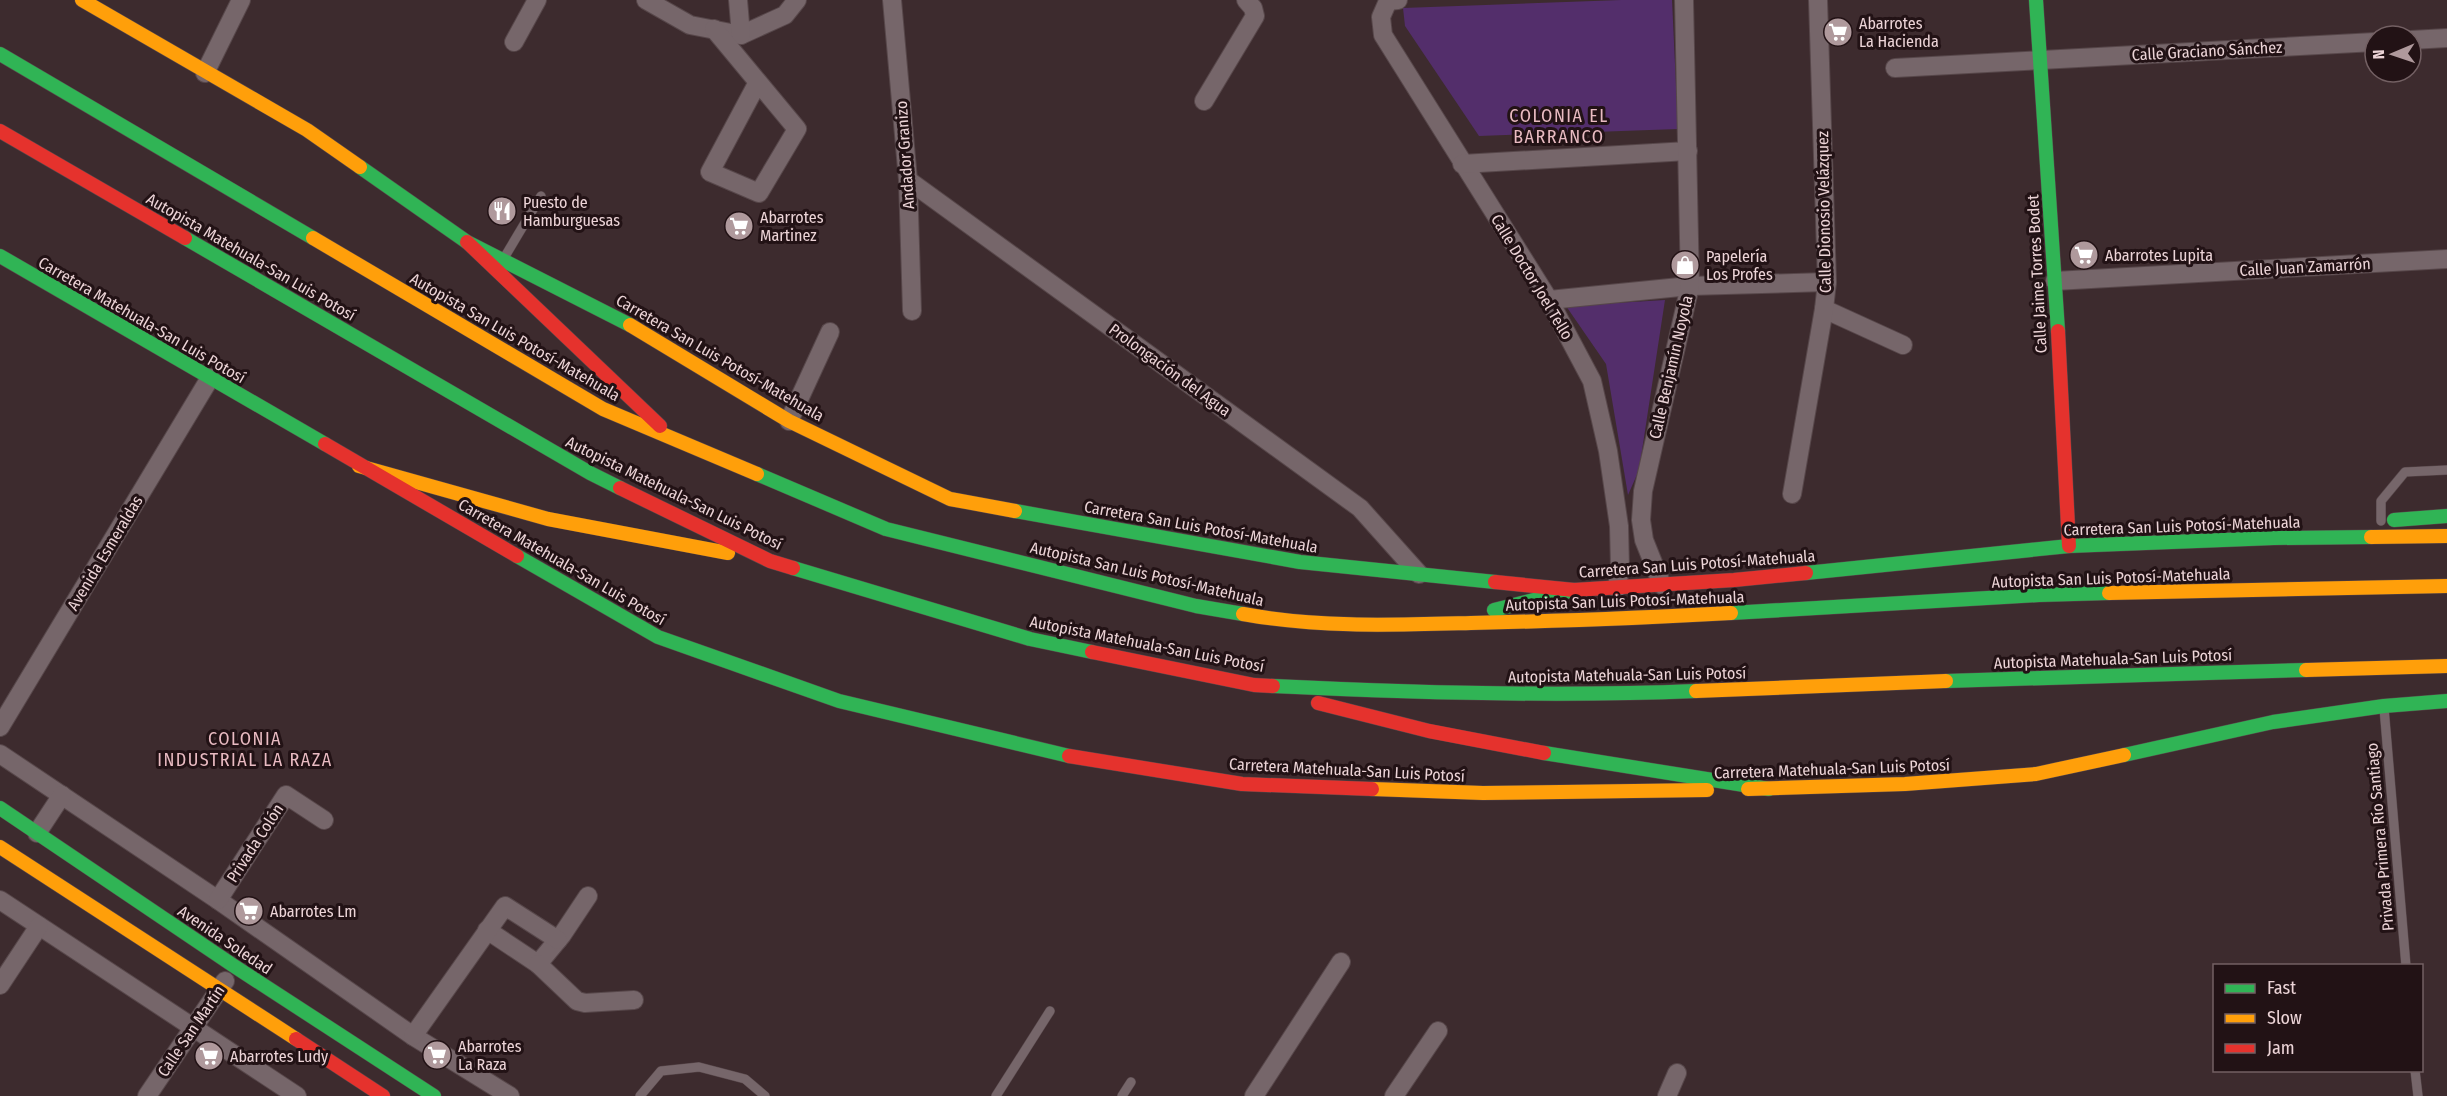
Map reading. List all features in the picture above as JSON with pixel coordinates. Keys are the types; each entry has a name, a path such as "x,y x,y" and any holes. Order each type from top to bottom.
{"main road":[{"name":"Carretera San Luis Potosí-Matehuala","path":"82,0 307,130 467,242 614,315 789,421 950,499 1300,562 1574,590 1662,585 2068,546 2274,538 2447,536"},
{"name":"Calle Jaime Torres Bodet","path":"2036,0 2055,281 2068,546"},
{"name":"Autopista San Luis Potosí-Matehuala","path":"0,54 603,409 886,529 1196,606 1269,619 1363,626 1618,620 2039,595 2447,586"},
{"name":"Autopista Matehuala-San Luis Potosí","path":"0,131 590,473 770,561 1030,639 1254,684 1441,694 1606,695 1895,682 2447,666"},
{"path":"467,242 674,439"},
{"name":"Carretera Matehuala-San Luis Potosí","path":"0,256 658,637 839,701 1066,756 1242,784 1483,793 1769,789 1905,784 2036,774 2273,722 2384,706 2446,701"},
{"path":"359,465 548,519 770,561"},
{"path":"2274,538 2381,521 2447,516"},
{"path":"1438,624 1574,590"},
{"path":"1254,684 1340,709 1464,738 1659,773 1769,789"},
{"name":"Avenida Soledad","path":"0,808 234,966 434,1096"},
{"path":"0,847 383,1096"}],"street":[{"path":"205,73 241,0"},
{"path":"514,42 537,0"},
{"path":"646,0 690,25 741,35 785,15 797,0"},
{"path":"738,0 741,35"},
{"name":"Andador Granizo","path":"892,0 908,180 912,311"},
{"path":"1204,101 1255,16 1253,8 1246,0"},
{"name":"Calle Doctor Joel Tello","path":"1398,0 1388,1 1381,17 1383,35 1549,300 1592,381 1608,451 1620,547 1617,588"},
{"name":"Calle Benjamín Noyola","path":"1662,585 1644,540 1641,520 1643,491 1690,286 1684,0"},
{"name":"Calle Dionosio Velázquez","path":"1792,494 1827,282 1818,0"},
{"path":"714,29 758,82 797,129 759,193 710,172 758,82"},
{"path":"2423,39 2447,38"},
{"name":"Calle Graciano Sánchez","path":"1895,68 2363,43"},
{"path":"1462,164 1688,151"},
{"name":"Prolongación del Agua","path":"908,180 1360,508 1419,574"},
{"name":"Calle Juan Zamarrón","path":"2055,281 2447,259"},
{"path":"1549,300 1690,286 1827,282"},
{"path":"1824,309 1903,345"},
{"path":"789,421 830,332"},
{"name":"Avenida Esmeraldas","path":"0,727 210,378"},
{"path":"0,754 218,900 412,1036 510,1096"},
{"path":"36,833 62,795"},
{"name":"Privada Colón","path":"218,900 286,795 324,820"},
{"path":"538,964 558,940 588,896"},
{"path":"0,900 297,1096"},
{"path":"412,1036 505,906 558,940"},
{"path":"0,985 39,926"},
{"path":"487,930 538,964 577,1001 585,1003 634,1000"},
{"path":"1254,1096 1341,962"},
{"name":"Calle San Martín","path":"147,1096 234,966"},
{"path":"1394,1096 1438,1031"},
{"path":"1667,1096 1677,1072"}],"lane":[{"path":"503,260 541,196"},
{"path":"2381,521 2381,501 2405,472 2447,470"},
{"name":"Privada Primera Río Santiago","path":"2384,706 2406,964"},
{"path":"996,1096 1050,1011"},
{"path":"640,1096 662,1071 699,1067 745,1079 765,1096"},
{"path":"2415,1072 2418,1096"},
{"path":"1122,1096 1131,1083"}],"shaded area":[{"path":"1672,0 1678,129 1479,136 1405,26 1403,8"},
{"path":"1665,300 1639,470 1628,495 1606,364 1566,306"}],"traffic: fast":[{"path":"2036,0 2058,331"},
{"path":"0,54 313,238"},
{"path":"360,167 467,242 630,325"},
{"path":"185,238 590,473 620,488"},
{"path":"0,256 325,444"},
{"path":"757,474 886,529 1196,606 1243,614"},
{"path":"1015,511 1300,562 1495,582"},
{"path":"2394,520 2447,516"},
{"path":"1806,573 2069,546 2274,538 2371,537"},
{"path":"517,556 658,637 839,701 1069,756"},
{"path":"793,568 1030,639 1092,652"},
{"path":"1494,610 1574,590"},
{"path":"1731,613 2109,593"},
{"path":"1946,681 2306,670"},
{"path":"1273,686 1485,693 1590,694 1696,691"},
{"path":"2124,755 2273,722 2384,706 2447,701"},
{"path":"1544,753 1769,789"},
{"path":"0,808 234,966 434,1096"}],"traffic: slow":[{"path":"82,0 307,130 360,167"},
{"path":"313,238 603,409 757,474"},
{"path":"630,325 789,421 950,499 1015,511"},
{"path":"359,466 548,519 728,553"},
{"path":"2371,537 2447,536"},
{"path":"2109,593 2447,586"},
{"path":"1243,614 1300,622 1386,625 1731,613"},
{"path":"2306,670 2447,666"},
{"path":"1696,691 1946,681"},
{"path":"1748,789 1905,784 2036,774 2124,755"},
{"path":"1372,789 1483,793 1707,790"},
{"path":"0,847 296,1039"}],"traffic: jam":[{"path":"0,131 185,238"},
{"path":"467,242 660,426"},
{"path":"2058,331 2069,546"},
{"path":"325,444 517,556"},
{"path":"620,488 770,561 793,568"},
{"path":"1495,582 1574,590 1806,573"},
{"path":"1092,652 1254,685 1273,686"},
{"path":"1318,703 1429,731 1544,753"},
{"path":"1069,756 1242,784 1372,789"},
{"path":"296,1039 383,1096"}],"place":[{"name":"Abarrotes La Hacienda","path":"1838,32"},
{"name":"Puesto de Hamburguesas","path":"502,211"},
{"name":"Abarrotes Martinez","path":"739,226"},
{"name":"Abarrotes Lupita","path":"2084,255"},
{"name":"Papelería Los Profes","path":"1685,265"},
{"name":"Abarrotes Lm","path":"249,911"},
{"name":"Abarrotes La Raza","path":"437,1055"},
{"name":"Abarrotes Ludy","path":"209,1056"}],"district":[{"name":"COLONIA EL BARRANCO","path":"1559,126"},
{"name":"COLONIA INDUSTRIAL LA RAZA","path":"245,750"}]}
